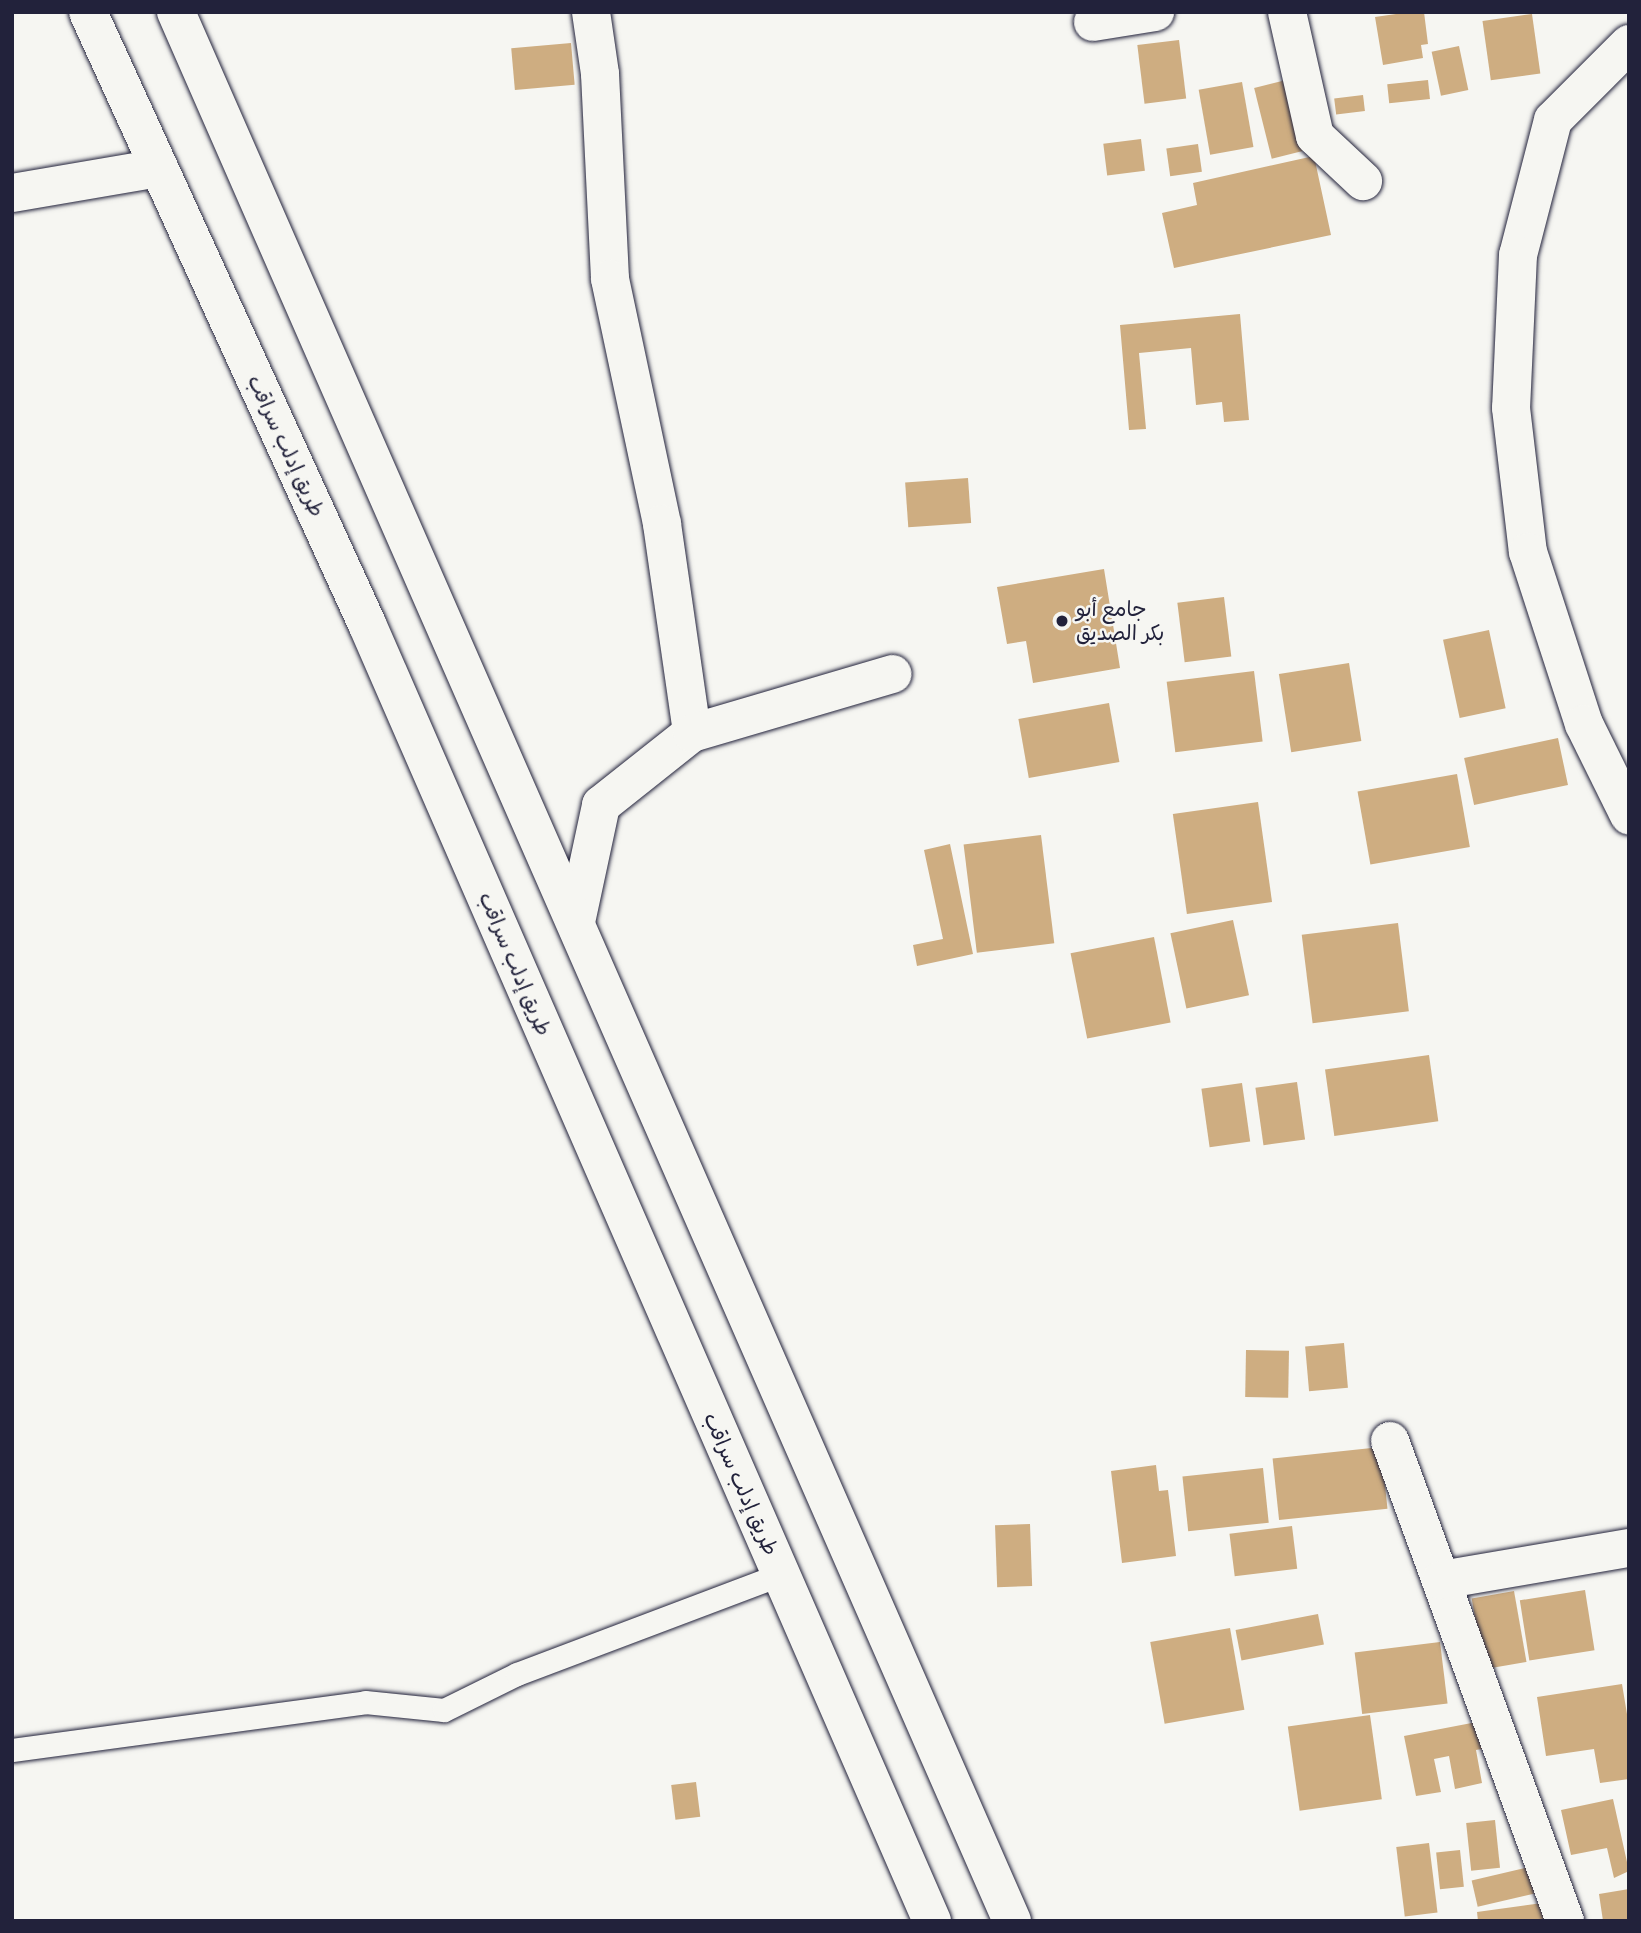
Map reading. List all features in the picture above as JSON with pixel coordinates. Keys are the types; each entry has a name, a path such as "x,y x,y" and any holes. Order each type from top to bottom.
{"main road":[{"name":"طريق إدلب سراقب","path":"88,12 368,624 932,1921"},
{"path":"176,12 1012,1921"},
{"path":"591,12 600,74 610,279 662,524 692,733"},
{"path":"1093,22 1154,12"},
{"path":"1287,12 1315,136 1363,181"},
{"path":"1629,44 1553,120 1518,255 1511,408 1528,551 1584,724 1629,815"},
{"path":"12,193 159,168"},
{"path":"576,922 601,805 692,733 892,674"},
{"path":"1391,1441 1564,1921"},
{"path":"1441,1580 1629,1548"}],"lane":[{"path":"12,1750 365,1702 444,1710 517,1674 781,1574"}],"building":[{"path":"1424,12 1428,44 1421,45 1423,58 1383,65 1375,17"},
{"path":"1532,14 1540,73 1491,80 1482,21"},
{"path":"1179,40 1186,99 1145,104 1137,45"},
{"path":"571,43 575,85 515,90 511,48"},
{"path":"1459,46 1468,90 1441,96 1432,52"},
{"path":"1290,79 1308,150 1272,159 1254,88"},
{"path":"1428,80 1430,99 1389,103 1387,84"},
{"path":"1242,82 1253,147 1210,155 1199,90"},
{"path":"1363,95 1365,111 1336,114 1334,99"},
{"path":"1141,139 1145,171 1107,175 1103,144"},
{"path":"1198,144 1202,172 1170,176 1166,148"},
{"path":"1314,156 1331,235 1174,268 1162,213 1197,205 1193,183"},
{"path":"1240,314 1249,420 1224,422 1222,402 1196,405 1191,348 1139,353 1146,429 1129,430 1120,325"},
{"path":"968,478 971,523 908,527 905,482"},
{"path":"1104,569 1120,668 1033,683 1026,641 1007,644 997,587"},
{"path":"1224,597 1231,657 1185,662 1177,603"},
{"path":"1489,630 1506,708 1460,718 1443,640"},
{"path":"1349,663 1361,741 1291,752 1279,674"},
{"path":"1254,671 1263,741 1175,752 1167,682"},
{"path":"1109,703 1119,762 1029,778 1018,719"},
{"path":"1558,738 1568,785 1474,805 1464,758"},
{"path":"1457,774 1470,847 1370,864 1358,792"},
{"path":"1258,802 1272,902 1187,914 1173,814"},
{"path":"1041,835 1054,943 977,953 964,845"},
{"path":"950,844 973,954 917,966 913,945 943,939 924,850"},
{"path":"1233,920 1249,995 1186,1009 1170,933"},
{"path":"1398,923 1409,1011 1313,1023 1302,935"},
{"path":"1154,937 1171,1022 1087,1039 1071,953"},
{"path":"1429,1055 1438,1121 1334,1136 1325,1070"},
{"path":"1297,1082 1305,1139 1263,1145 1255,1088"},
{"path":"1242,1083 1250,1141 1210,1147 1201,1089"},
{"path":"1344,1343 1348,1388 1309,1391 1305,1346"},
{"path":"1246,1350 1289,1351 1288,1398 1245,1397"},
{"path":"1381,1447 1387,1509 1279,1520 1273,1458"},
{"path":"1156,1465 1159,1491 1168,1490 1176,1556 1122,1563 1111,1471"},
{"path":"1263,1468 1269,1523 1188,1531 1182,1476"},
{"path":"1030,1524 1032,1586 997,1587 995,1525"},
{"path":"1292,1526 1297,1569 1235,1576 1229,1534"},
{"path":"1585,1590 1595,1650 1529,1661 1520,1600"},
{"path":"1514,1591 1527,1662 1484,1669 1472,1598"},
{"path":"1318,1614 1324,1644 1241,1660 1236,1630"},
{"path":"1230,1628 1244,1710 1165,1724 1150,1642"},
{"path":"1440,1642 1448,1704 1362,1714 1355,1652"},
{"path":"1622,1684 1629,1726 1629,1779 1600,1783 1594,1749 1546,1756 1537,1697"},
{"path":"1370,1715 1382,1799 1300,1811 1288,1727"},
{"path":"1482,1721 1487,1748 1476,1750 1482,1783 1455,1789 1449,1756 1434,1759 1441,1792 1416,1796 1404,1736"},
{"path":"696,1782 700,1817 675,1820 671,1785"},
{"path":"1613,1799 1629,1871 1614,1878 1607,1848 1571,1855 1561,1810"},
{"path":"1495,1820 1500,1868 1471,1871 1466,1823"},
{"path":"1429,1843 1438,1912 1405,1916 1396,1847"},
{"path":"1460,1850 1464,1887 1440,1889 1436,1853"},
{"path":"1534,1866 1540,1892 1478,1907 1472,1880"},
{"path":"1629,1889 1629,1921 1603,1921 1599,1894"},
{"path":"1542,1903 1545,1921 1478,1921 1477,1912"}],"place":[{"name":"جامع أبو بكر الصديق","path":"1062,621"}]}
